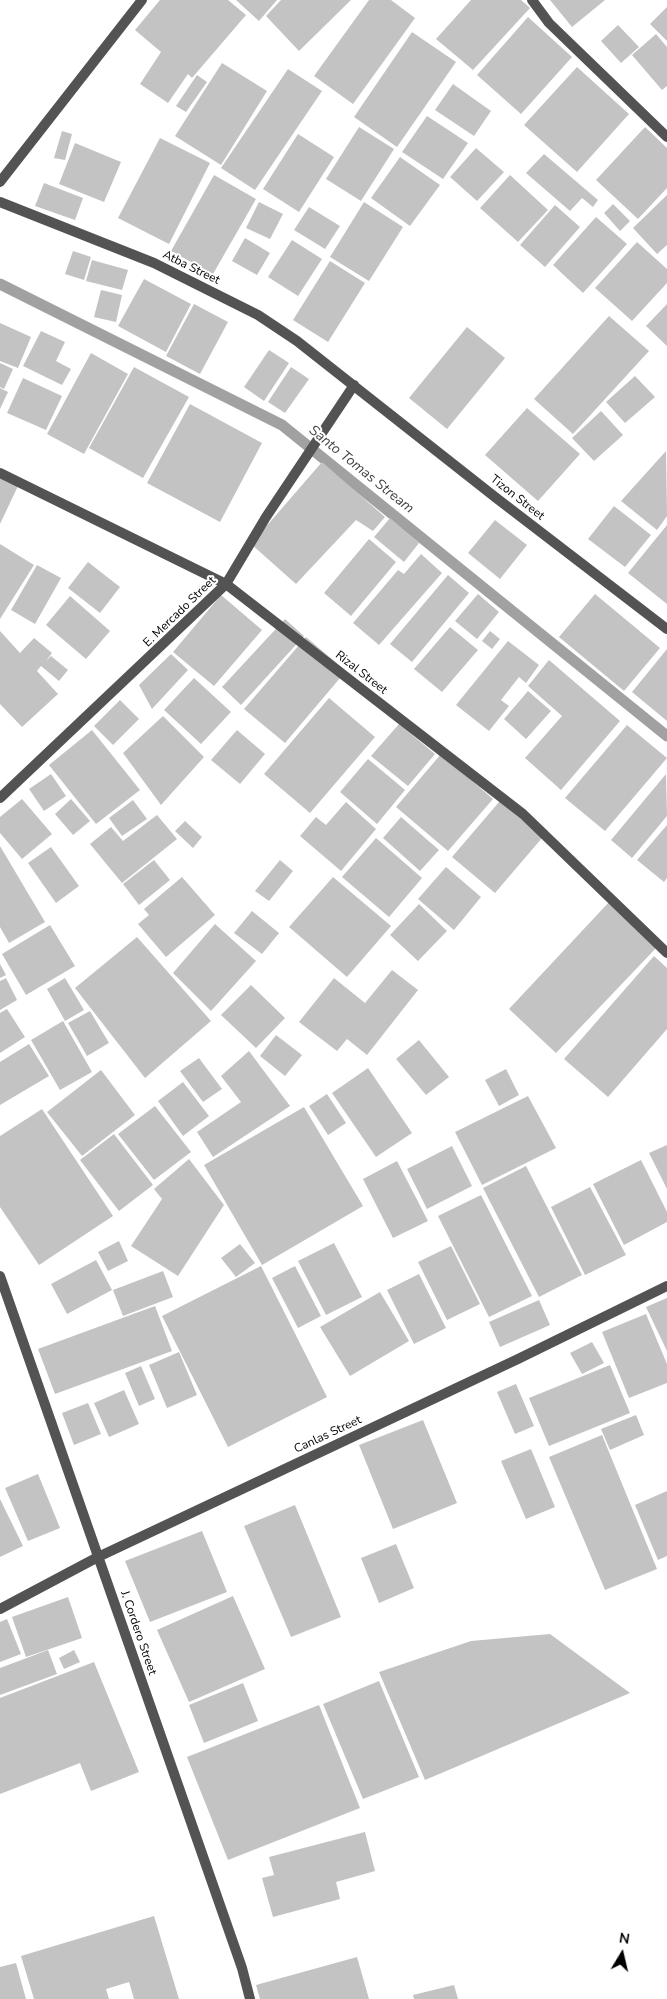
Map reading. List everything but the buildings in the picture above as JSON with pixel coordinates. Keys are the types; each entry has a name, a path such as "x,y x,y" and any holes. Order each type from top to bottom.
{"street":[{"path":"0,182 142,0"},
{"path":"532,0 549,23 667,137"},
{"name":"Atba Street","path":"0,202 154,263 258,315 297,341 354,385"},
{"name":"E. Mercado Street","path":"0,798 226,584 266,517 354,385"},
{"name":"Tizon Street","path":"354,385 495,497 667,629"},
{"name":"Rizal Street","path":"0,473 226,584 523,814 667,953"},
{"name":"J. Cordero Street","path":"0,1276 242,1968 250,1999"},
{"name":"Canlas Street","path":"0,1609 98,1556 518,1359 667,1286"}],"waterway":[{"name":"Santo Tomas Stream","path":"0,284 282,425 667,736"}]}
